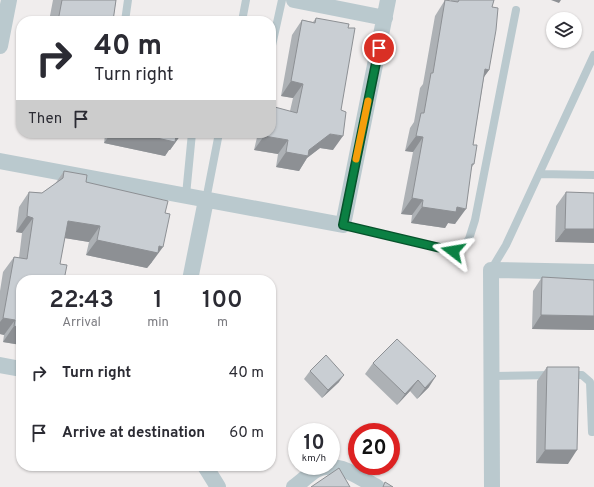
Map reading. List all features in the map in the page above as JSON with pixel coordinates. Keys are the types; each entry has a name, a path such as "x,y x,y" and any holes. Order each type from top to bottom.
{"street":[{"path":"0,46 9,0"},
{"path":"294,0 385,18"},
{"path":"0,161 343,225 388,0"},
{"path":"191,275 206,200"},
{"path":"492,487 491,270 594,272"},
{"path":"0,365 16,368"},
{"path":"294,487 317,470 330,466 345,470 377,487"},
{"path":"207,471 213,485"}],"lane":[{"path":"126,16 128,0"},
{"path":"243,16 246,0"},
{"path":"276,27 282,0"},
{"path":"343,225 453,251 462,248 469,239 476,220 516,10"},
{"path":"491,270 506,244 594,56"},
{"path":"186,195 192,138"},
{"path":"206,200 219,138"},
{"path":"539,174 594,175"},
{"path":"492,376 582,375 590,382 592,432"}],"building":[{"path":"62,0 116,0 114,16 59,16"},
{"path":"445,0 458,2 459,0 494,0 492,7 498,8 489,70 485,69 473,145 477,145 474,164 472,164 466,209 457,207 456,212 422,207 423,200 412,198 423,137 416,136 421,113 424,113 431,73 433,73"},
{"path":"316,18 349,24 348,28 355,28 341,110 346,112 343,136 330,134 309,150 308,156 286,152 288,140 276,138 276,107 297,113 303,84 291,81 302,20 315,23"},
{"path":"157,138 176,138 175,142"},
{"path":"64,171 87,175 86,182 168,201 165,213 170,214 163,247 159,246 158,253 97,240 100,226 68,221 60,264 67,265 65,275 16,275 16,327 14,326 15,320 3,318 14,257 27,259 33,218 27,216 29,192 42,193 63,178"},
{"path":"566,192 594,193 594,229 565,229"},
{"path":"542,277 594,280 594,316 541,315"},
{"path":"397,339 436,376 425,388 418,380 405,394 373,363"},
{"path":"326,355 344,375 328,390 310,371"},
{"path":"547,367 579,367 577,450 545,450"},
{"path":"340,470 350,487 311,487 329,475 340,475"},
{"path":"385,482 393,487 383,487"}],"slow traffic":[{"path":"356,159 368,101"}],"route":[{"path":"379,48 343,225 453,251"}]}
